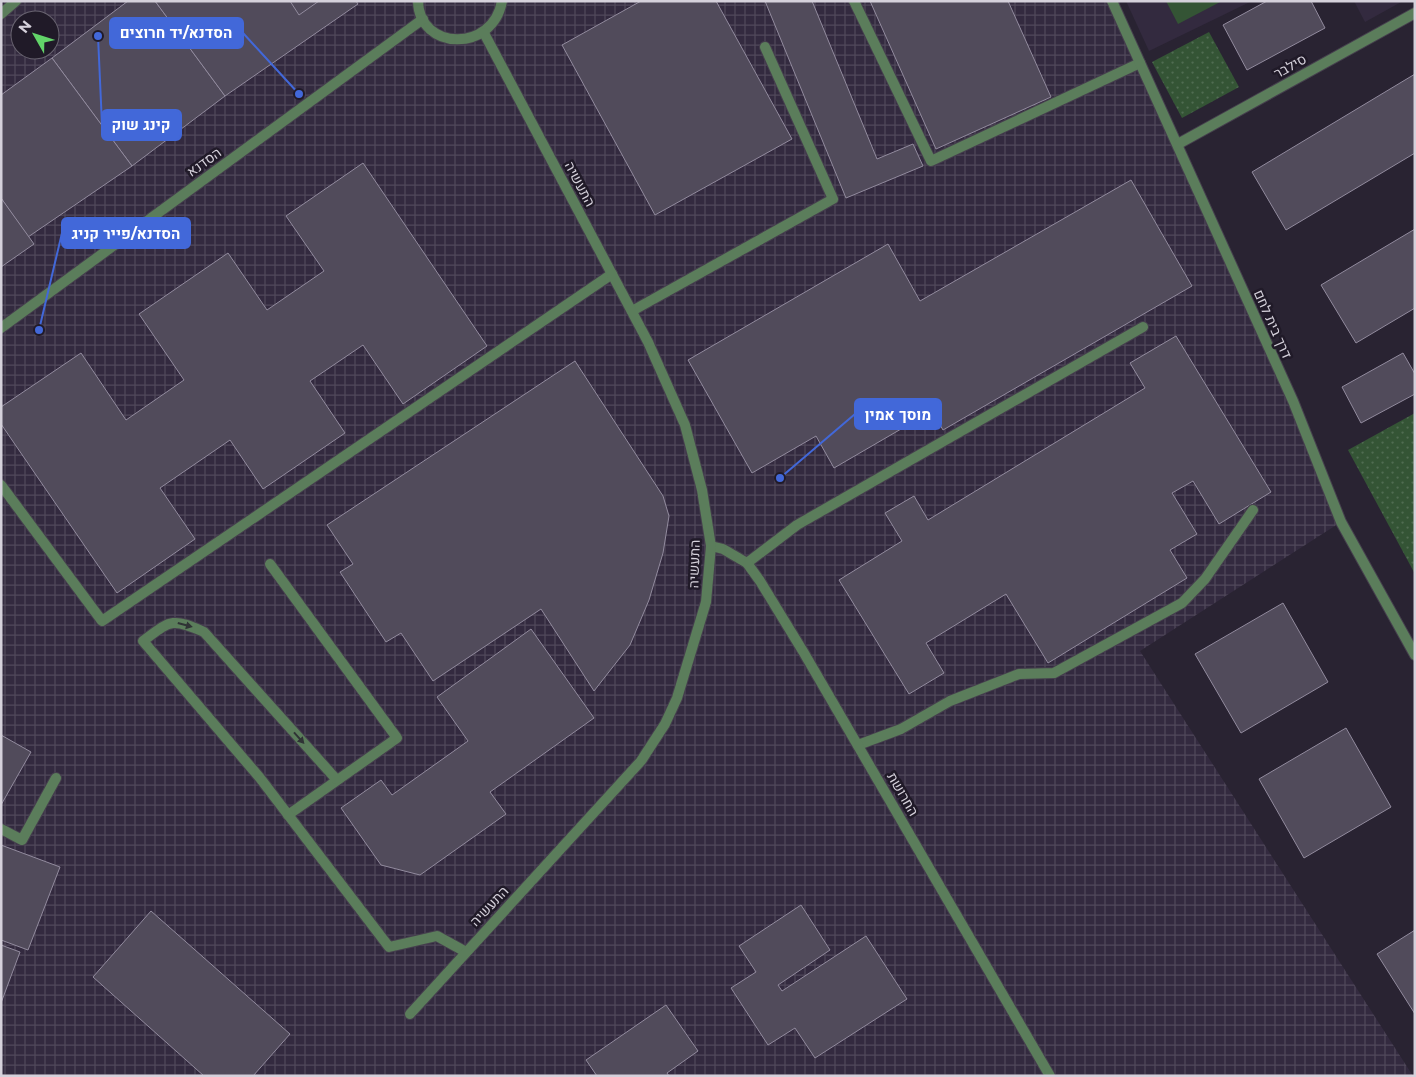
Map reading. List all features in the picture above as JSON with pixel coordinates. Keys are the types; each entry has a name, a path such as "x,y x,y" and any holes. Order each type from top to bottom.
{"street":[{"path":"1,14 16,1"},
{"path":"418,1 423,19 431,30 443,37 464,40 484,33 494,23 502,1"},
{"path":"854,1 931,161 1140,63"},
{"name":"דרך בית לחם","path":"1112,1 1293,402 1341,522 1415,655"},
{"name":"סילבר","path":"1178,144 1415,13"},
{"name":"הסדנא","path":"1,328 423,19"},
{"name":"התעשיה","path":"410,1014 641,761 665,724 677,698 706,602 711,546 702,490 685,425 632,311 484,33"},
{"path":"632,311 833,199 765,46"},
{"path":"1,485 102,621 612,274"},
{"path":"747,564 797,525 1143,327"},
{"path":"858,745 902,729 950,701 1019,674 1054,673 1182,603 1205,579 1253,510"},
{"name":"החרושת","path":"711,546 723,549 747,564 800,645 1050,1076"},
{"path":"270,564 398,738 336,779 288,815"},
{"path":"336,779 204,632 184,623 168,622 143,641 260,778 389,947 436,936 466,952"},
{"path":"1,829 22,840 56,778"}],"shaded area":[{"path":"1,1 1111,1 1341,522 1140,651 1413,1076 1,1076"},
{"path":"1126,1 1252,1 1149,51"},
{"path":"1354,1 1403,1 1365,22"}],"green space":[{"path":"1166,1 1222,1 1178,24"},
{"path":"1209,32 1239,87 1182,118 1152,62"},
{"path":"1415,413 1415,574 1348,450"}],"building":[{"path":"128,1 155,1 225,96 132,166 53,60 60,60 60,52"},
{"path":"155,1 356,1 358,4 225,96"},
{"path":"290,1 319,1 299,15"},
{"path":"641,1 716,1 792,139 655,215 562,45"},
{"path":"765,1 812,1 877,159 913,144 923,166 846,198"},
{"path":"870,1 1008,1 1051,97 936,149"},
{"path":"1267,1 1311,1 1325,28 1247,70 1223,25"},
{"path":"49,60 53,60 132,166 28,237 1,198 1,95"},
{"path":"1415,74 1415,153 1286,230 1252,172"},
{"path":"363,163 487,346 403,404 363,345 310,381 345,433 263,489 230,440 160,488 195,539 117,593 1,424 1,407 81,353 126,420 184,380 139,314 228,253 267,310 324,271 286,216"},
{"path":"1131,180 1192,286 943,430 932,411 834,468 816,436 752,473 688,360 888,244 920,301"},
{"path":"1,198 34,244 1,267"},
{"path":"1415,229 1415,308 1356,343 1321,285"},
{"path":"1176,336 1271,492 1219,524 1193,481 1172,493 1197,534 1170,550 1187,578 1048,663 1006,594 926,643 944,673 909,694 839,580 902,541 885,513 914,496 928,520 1145,388 1130,363"},
{"path":"1403,353 1415,374 1415,394 1361,423 1342,387"},
{"path":"575,361 663,496 669,516 663,553 649,600 630,645 594,691 541,609 433,681 401,633 386,642 340,572 353,564 327,525"},
{"path":"1283,603 1328,682 1241,733 1195,654"},
{"path":"531,629 594,718 490,792 506,814 420,875 381,865 341,808 381,780 392,795 468,741 437,697"},
{"path":"1346,728 1391,807 1304,858 1259,779"},
{"path":"1,735 31,752 1,805"},
{"path":"1,845 60,867 28,950 1,940"},
{"path":"801,905 830,950 778,985 782,991 866,936 907,999 815,1058 795,1028 768,1045 731,988 756,972 739,946"},
{"path":"151,911 290,1034 253,1076 204,1076 93,977"},
{"path":"1415,930 1415,1014 1377,954"},
{"path":"1,945 20,952 1,1003"},
{"path":"666,1005 698,1051 667,1073 669,1076 597,1076 586,1060"}],"place":[{"name":"קינג שוק","path":"98,36"},
{"name":"הסדנא/יד חרוצים","path":"299,94"},
{"name":"הסדנא/פייר קניג","path":"39,330"},
{"name":"מוסך אמין","path":"780,478"}]}
